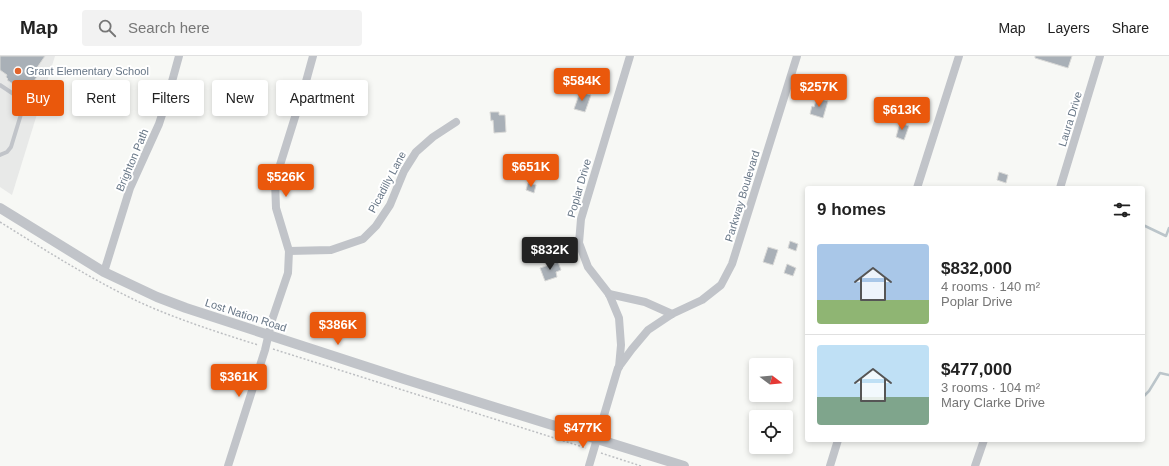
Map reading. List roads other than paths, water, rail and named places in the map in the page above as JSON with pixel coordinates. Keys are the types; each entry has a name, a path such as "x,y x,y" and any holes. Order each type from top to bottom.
{"street":[{"name":"Brighton Path","path":"104,272 130,188 159,124 179,56"},
{"path":"228,466 265,350 272,320 288,273 289,251 276,208 276,181 313,56"},
{"name":"Poplar Drive","path":"618,368 621,345 620,318 609,294 588,267 579,242 581,219 630,56"},
{"name":"Parkway Boulevard","path":"589,466 618,368 648,330 672,314 702,300 721,285 732,264 797,56"},
{"path":"918,186 959,56"},
{"name":"Laura Drive","path":"1061,186 1100,56"},
{"name":"Picadilly Lane","path":"289,251 331,250 363,239 376,226 390,205 404,171 416,152 456,122"},
{"name":"Lost Nation Road","path":"0,208 104,272 186,308 404,379 684,466"},
{"path":"609,294 645,302 672,314"},
{"path":"830,466 837,442"},
{"path":"975,466 983,442"}],"lane":[{"path":"0,85 20,99 22,111 12,147 7,152 0,155"}],"waterway":[{"path":"1145,226 1166,236 1169,228"},
{"path":"1145,395 1160,373 1169,375"}],"place":[{"name":"Grant Elementary School","path":"18,71"}]}
